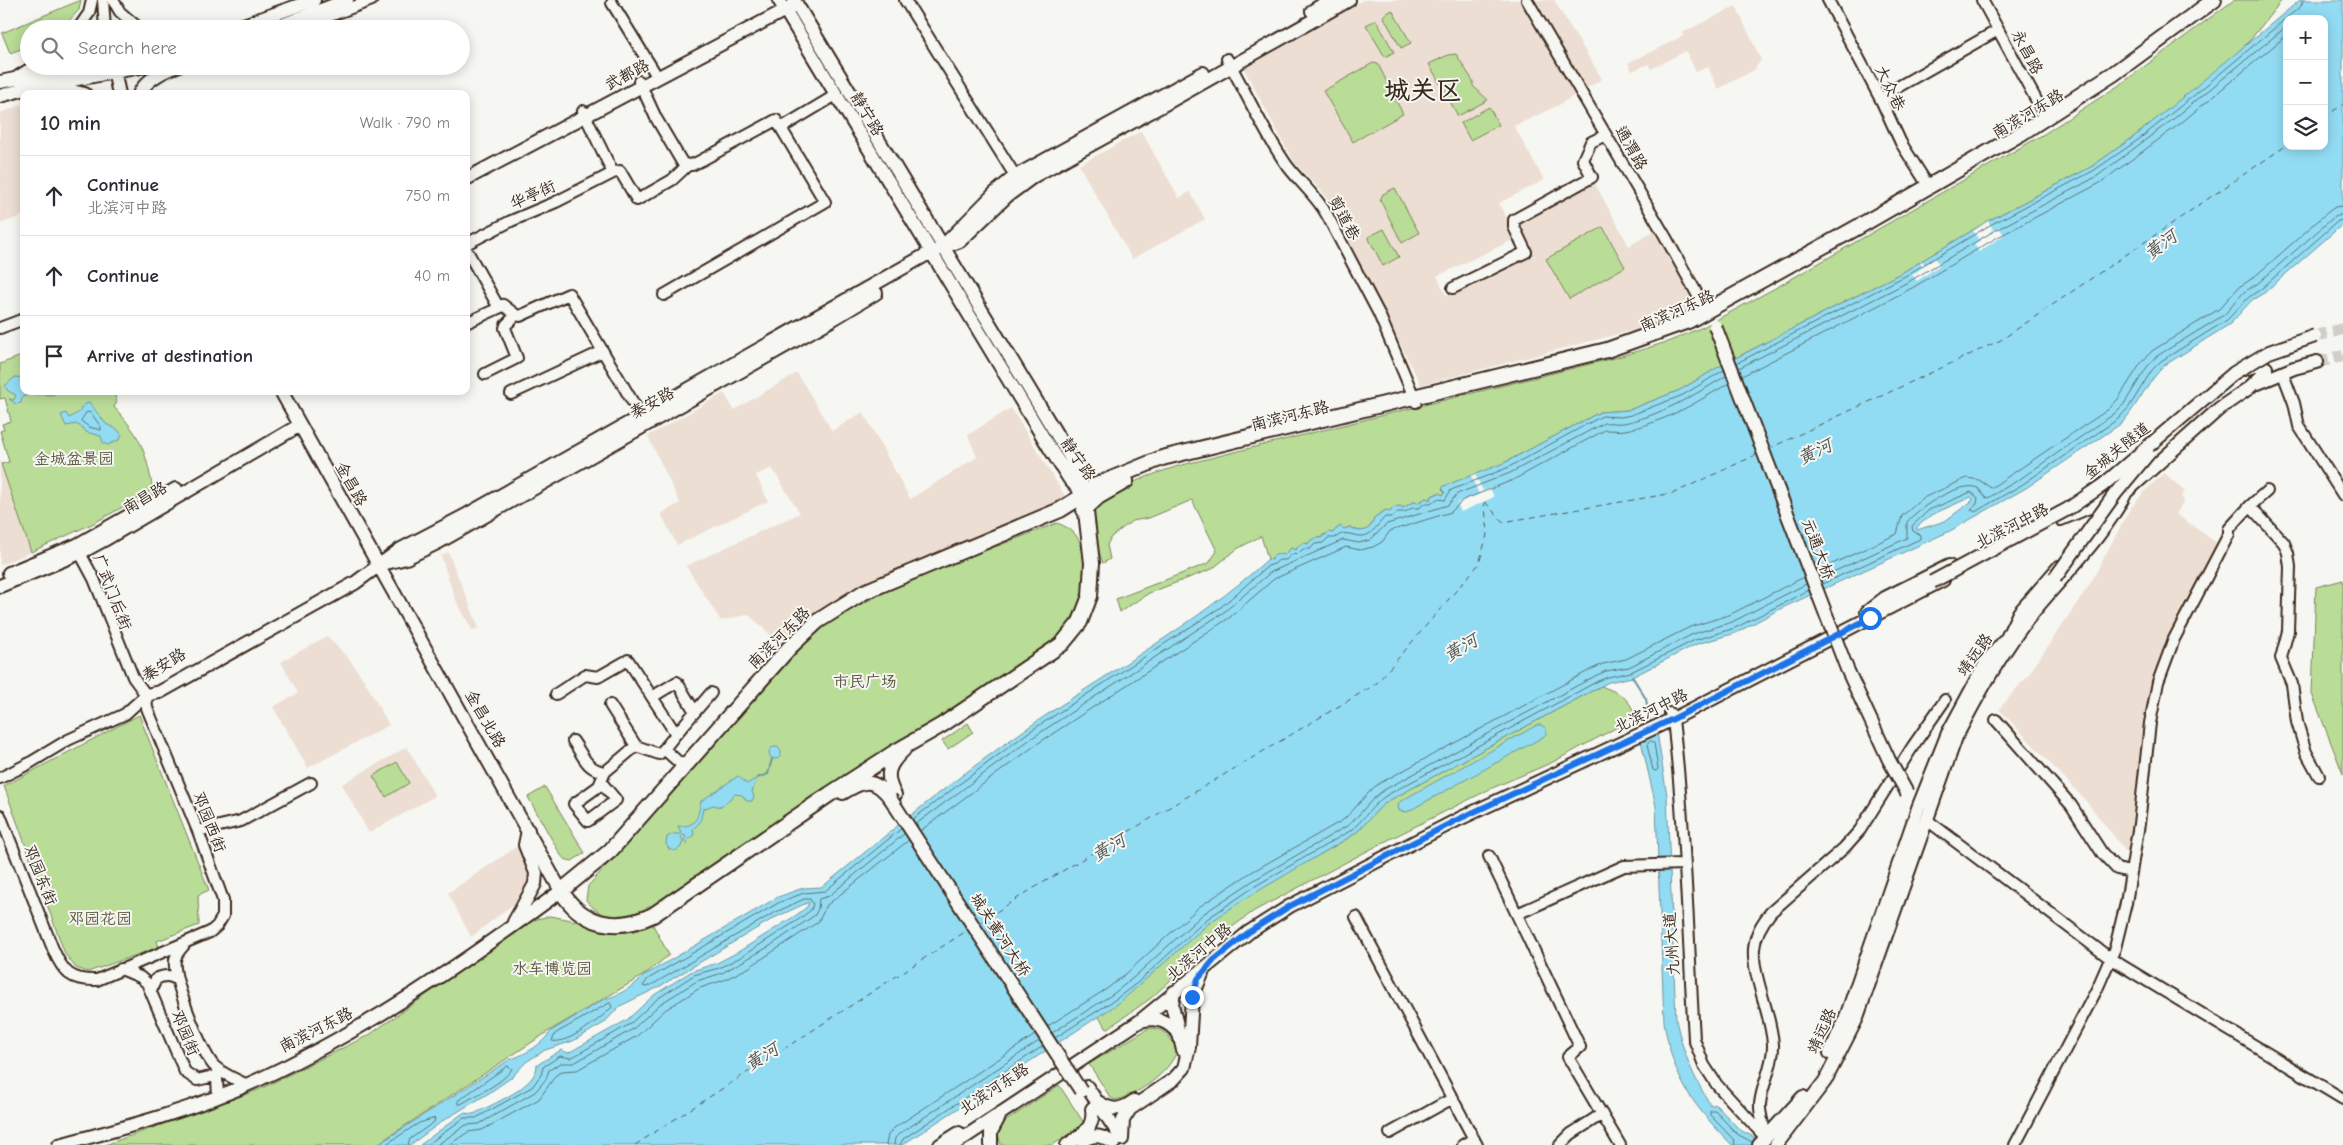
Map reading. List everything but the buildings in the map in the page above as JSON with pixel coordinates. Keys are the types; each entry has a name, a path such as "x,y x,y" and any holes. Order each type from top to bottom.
{"highway":[{"name":"南滨河东路","path":"1711,318 2046,118 2113,74 2214,0"},
{"name":"南滨河东路","path":"1084,510 1090,503 1113,488 1160,467 1607,350 1666,330 1711,318 1933,192 2061,115 2223,0"},
{"name":"南滨河东路","path":"561,891 610,851 789,648 832,612 864,592 1060,510 1084,495 1094,486 1162,458 1415,400"},
{"path":"561,891 576,910 591,919 612,924 632,923 653,915 846,784 1050,654 1071,634 1086,609 1092,577 1084,495"}],"main road":[{"path":"257,20 314,0"},
{"path":"294,20 347,0"},
{"path":"1229,62 1330,0"},
{"path":"1229,62 1348,1"},
{"name":"武都路","path":"640,84 655,73 790,3"},
{"name":"武都路","path":"470,177 790,3"},
{"name":"静宁路","path":"790,3 836,95 1065,472 1084,495"},
{"name":"静宁路","path":"790,3 943,246 1066,450 1080,476 1084,495"},
{"name":"秦安路","path":"146,695 168,688 355,583 401,549 931,252 960,241 1007,196 1018,181 1034,176 1165,104 1229,62"},
{"path":"6,81 35,75"},
{"path":"25,90 91,75"},
{"path":"115,75 118,90"},
{"path":"142,90 152,79 160,75"},
{"path":"46,85 68,90"},
{"path":"0,96 20,91"},
{"name":"武都路","path":"470,171 584,114"},
{"name":"秦安路","path":"378,565 406,558 439,542 833,320 927,261 931,252"},
{"name":"元通大桥","path":"1711,318 1847,669 1889,760 1907,793 1927,820"},
{"name":"金城关隧道","path":"1867,612 1932,582 2068,509 2103,485 2234,373 2269,352 2315,336"},
{"path":"2249,388 2294,368 2317,362"},
{"path":"1867,612 1885,598 2068,508 2120,471 2160,438 2221,378 2249,367 2263,366 2266,372 2249,388"},
{"name":"北滨河中路","path":"1069,1064 1170,1001 1214,960 1249,932 1320,889 1459,819 1672,716 2073,513 2127,491 2220,408 2249,388"},
{"path":"283,395 298,421"},
{"name":"金昌路","path":"298,421 378,565"},
{"name":"南昌路","path":"0,586 79,549 167,495 298,421"},
{"path":"2007,638 2055,578 2115,494 2164,434"},
{"path":"2120,471 2127,491"},
{"name":"靖远路","path":"1772,1142 1794,1108 1819,1078 1838,1034 1918,808 1960,706 1987,661 2007,638 2019,613 2078,545 2109,498 2120,471"},
{"name":"靖远路","path":"1772,1142 1825,1081 1856,1020 1956,737 1995,666 2033,612 2108,522 2127,491"},
{"name":"南昌路","path":"0,577 79,549"},
{"name":"金昌北路","path":"378,565 561,891"},
{"name":"北滨河中路","path":"1672,716 1867,612"},
{"name":"北滨河中路","path":"1069,1064 1151,1006 1211,952 1246,926 1317,883 1456,813 1642,730"},
{"path":"893,796 888,780 890,766 903,751 925,735"},
{"path":"762,842 797,824 855,785 867,782 875,783 893,796"},
{"name":"城关黄河大桥","path":"893,796 1119,1143"},
{"path":"509,928 520,913 535,884 536,874 525,845 528,830"},
{"name":"南滨河东路","path":"59,1145 176,1112 246,1085 373,1020 561,891"},
{"path":"1067,1145 1089,1129 1094,1118 1095,1106 1122,1109 1168,1079 1181,1062 1184,1034 1195,987 1202,973 1214,960"},
{"path":"1075,1145 1096,1135 1119,1143 1123,1120 1130,1110 1174,1079 1184,1068 1189,1047 1170,1001 1179,982 1188,974"},
{"path":"1151,1006 1170,1001"},
{"path":"1140,1021 1157,1018 1184,1034"},
{"name":"北滨河东路","path":"940,1145 995,1113 1069,1064"},
{"path":"940,1145 949,1141 969,1141 995,1113"},
{"path":"991,1145 991,1132 995,1113"}],"street":[{"path":"84,20 89,13 92,0"},
{"path":"103,0 104,20"},
{"path":"113,0 120,12 129,20"},
{"path":"319,20 372,0"},
{"path":"905,0 1018,181"},
{"name":"通渭路","path":"1527,0 1711,318"},
{"name":"大众巷","path":"1828,0 1912,163 1929,187"},
{"name":"永昌路","path":"1982,0 2046,118"},
{"path":"612,3 655,73"},
{"path":"1882,102 1889,92 1998,30"},
{"name":"剪道巷","path":"1229,62 1269,138 1287,164 1324,208 1379,314 1415,400"},
{"path":"6,81 20,74"},
{"path":"640,84 656,118 683,164 692,165 776,120 825,202 664,295"},
{"path":"781,128 836,95"},
{"path":"584,114 612,173 620,171 637,200 672,180 688,165"},
{"path":"1454,288 1526,252 1514,227 1514,220 1592,176 1583,160 1591,142 1606,135"},
{"name":"华亭街","path":"470,242 511,221 556,202 612,173"},
{"path":"470,256 499,308"},
{"path":"470,321 503,305 520,316 569,294 641,416"},
{"path":"485,374 517,358 505,328 516,315"},
{"path":"0,328 20,320"},
{"path":"511,394 603,351"},
{"path":"2283,374 2294,403 2299,426 2343,496"},
{"path":"2016,1145 2111,960 2126,903 2150,723 2158,682 2174,639 2230,534 2229,529 2267,491"},
{"path":"2250,506 2284,543 2288,552 2290,567 2288,631 2281,658 2292,684 2297,722 2306,752 2319,776"},
{"name":"广武门后街","path":"79,549 94,578 133,677 146,695"},
{"path":"556,694 585,675 598,677 628,660 676,734"},
{"path":"652,697 677,682 695,712"},
{"path":"610,705 636,746 659,754 711,693"},
{"path":"0,778 68,740 125,714 146,695"},
{"name":"邓园西街","path":"146,695 147,708 198,831 224,908 217,926 185,944"},
{"path":"1772,1142 1760,1115 1760,1103 1772,1060 1773,1046 1771,1027 1754,958 1755,938 1762,922 1771,912 1844,848 1860,830 1913,746 1945,700"},
{"name":"九州大道","path":"1672,716 1681,792 1680,864 1694,1039 1704,1065 1717,1086 1772,1142"},
{"path":"1996,720 2071,805 2117,870 2130,872"},
{"path":"573,741 589,767 603,777 636,746"},
{"path":"664,749 684,767"},
{"path":"198,831 242,821 311,782"},
{"name":"邓园东街","path":"0,815 59,964 70,976 83,980 97,980 169,948 185,944"},
{"path":"1927,820 2111,960 2343,1099"},
{"path":"1490,856 1580,1047 1568,1056 1620,1145"},
{"path":"1517,914 1624,866 1680,864"},
{"path":"1356,917 1475,1142 1463,1145"},
{"name":"邓园街","path":"185,944 176,955 174,962 176,979 211,1063 246,1085"},
{"name":"邓园街","path":"121,969 140,977 151,990 185,1072 197,1080 214,1076 217,1079 218,1096"},
{"path":"151,990 156,979 160,977 166,975 176,979"},
{"path":"1390,1133 1453,1098"},
{"path":"1560,1145 1571,1134 1602,1114"}],"shaded area":[{"path":"1363,0 1554,0 1602,79 1557,106 1514,126 1544,180 1499,203 1517,238 1437,276 1446,295 1534,256 1518,225 1594,182 1629,246 1654,231 1699,313 1421,385 1325,195 1294,162 1244,69"},
{"path":"1736,6 1761,60 1754,70 1718,89 1708,67 1696,72 1686,51 1651,69 1648,64 1632,71 1628,63 1683,36 1682,33"},
{"path":"20,106 20,216 0,224 0,113"},
{"path":"1141,131 1179,198 1190,192 1205,219 1132,259 1079,165"},
{"path":"797,373 832,431 863,412 910,499 977,457 968,435 1011,408 1068,501 838,605 785,648 748,614 721,621 686,566 800,513 772,468 756,475 768,501 677,545 661,514 680,503 648,436 724,393 734,410"},
{"path":"0,460 31,552 0,565"},
{"path":"2164,473 2185,491 2181,497 2184,500 2176,514 2217,543 2204,571 2158,697 2131,858 2087,802 1999,709 2029,674 2090,584 2130,509"},
{"path":"448,552 479,628 472,630 455,598 441,556"},
{"path":"327,636 349,659 364,680 389,725 308,768 273,707 298,693 281,662"},
{"path":"407,747 435,796 369,833 342,784"},
{"path":"518,846 538,885 471,937 448,893"}],"green space":[{"path":"81,0 79,10 70,20 33,20"},
{"path":"2234,0 2282,0 2251,39 2230,60 2135,136 2091,167 1988,221 1903,272 1722,365 1680,390 1629,410 1600,412 1504,463 1442,489 1445,492 1443,495 1438,493 1432,496 1430,500 1426,498 1418,503 1413,502 1403,508 1399,506 1393,508 1390,512 1386,510 1375,517 1371,526 1366,530 1359,531 1350,527 1344,529 1341,526 1333,533 1323,535 1321,538 1314,539 1308,544 1304,543 1298,546 1296,550 1292,548 1284,555 1277,556 1271,560 1268,559 1261,536 1237,549 1212,569 1149,593 1120,612 1116,599 1209,563 1217,551 1192,500 1149,518 1132,521 1111,537 1107,545 1110,559 1103,563 1094,532 1094,515 1100,502 1115,491 1136,481 1178,466 1618,357 1670,341 1703,327 1779,286 2044,134 2121,84"},
{"path":"1392,10 1411,43 1401,48 1383,16"},
{"path":"1376,20 1394,52 1385,57 1366,25"},
{"path":"20,25 20,49 10,53 2,33"},
{"path":"1456,54 1473,81 1473,86 1488,100 1458,116 1429,64 1448,55"},
{"path":"1373,63 1378,64 1403,114 1353,142 1323,91"},
{"path":"1489,107 1499,125 1470,140 1461,123"},
{"path":"1395,188 1419,233 1402,243 1380,200 1383,194"},
{"path":"1603,227 1625,267 1569,299 1546,259"},
{"path":"1384,229 1399,257 1383,266 1368,237"},
{"name":"金城盆景园","path":"20,356 20,395 114,395 117,402 114,407 137,436 145,454 153,490 94,523 31,552 1,464 9,462 0,431 4,430 2,424 11,421 5,398 0,399 0,364"},
{"name":"市民广场","path":"1057,523 1073,532 1079,540 1084,557 1085,585 1082,597 1071,620 1043,651 822,793 643,913 626,917 612,917 598,911 586,900 588,886 820,627 877,596 906,583"},
{"path":"2343,580 2343,774 2312,694 2316,587"},
{"path":"1601,686 1614,691 1627,700 1636,717 1553,762 1490,789 1390,839 1254,911 1216,939 1151,998 1107,1029 1098,1016 1142,983 1226,910 1353,835 1390,800"},
{"name":"邓园花园","path":"139,715 209,890 198,895 199,925 157,941 159,947 88,972 76,968 65,954 4,786"},
{"path":"968,723 973,732 948,749 942,741"},
{"path":"397,762 409,783 386,797 373,776"},
{"path":"545,787 585,853 572,861 564,859 560,854 528,797"},
{"name":"水车博览园","path":"550,916 614,927 626,928 653,925 669,955 644,975 549,1031 376,1145 105,1145 258,1090 369,1035 533,920"},
{"path":"1149,1028 1155,1028 1164,1032 1173,1042 1177,1051 1167,1067 1152,1082 1133,1093 1115,1100 1110,1097 1089,1064"},
{"path":"1059,1085 1084,1123 1053,1145 1001,1145 998,1134 1000,1125"}],"water":[{"name":"黄河","path":"2300,0 2343,0 2343,224 2264,293 2252,300 2230,324 2165,365 2122,423 2026,488 1948,532 1780,609 1736,633 1697,644 1632,677 1609,682 1390,800 1353,835 1243,900 1209,923 1119,1003 902,1145 420,1145 463,1113 474,1114 522,1088 530,1081 537,1065 561,1050 568,1053 627,1020 654,995 692,971 717,963 738,952 795,916 807,907 809,902 774,918 657,988 620,1006 604,1023 573,1041 545,1050 526,1062 512,1077 444,1120 410,1145 377,1145 509,1060 532,1049 543,1041 551,1031 604,999 626,990 645,975 778,897 803,888 822,887 974,767 1057,708 1211,606 1268,559 1272,560 1273,556 1284,555 1291,548 1296,550 1298,546 1304,543 1308,544 1312,539 1321,538 1329,532 1333,533 1341,526 1344,529 1350,527 1359,531 1366,530 1371,526 1375,517 1386,510 1390,512 1393,508 1400,506 1403,508 1413,502 1418,503 1426,498 1430,500 1432,496 1439,493 1443,495 1445,492 1442,488 1444,486 1504,463 1600,412 1629,410 1680,390 1722,365 1903,272 1988,221 2091,167 2135,136","holes":["1971,497 1973,499 1945,521 1917,530 1917,527 1931,515"]},
{"path":"15,377 20,378 20,395 28,395 22,397 21,403 16,404 9,399 14,400 16,395 8,391 5,386"},
{"path":"89,402 106,424 118,430 122,435 119,440 108,445 103,443 101,436 86,432 76,424 66,426 61,415 66,413 69,418 81,411 80,408"},
{"path":"1537,725 1546,728 1546,734 1543,737 1407,812 1399,811 1398,804 1401,801"},
{"path":"1657,732 1667,796 1676,1020 1679,1033 1689,1064 1711,1106 1715,1104 1740,1130 1758,1139 1763,1145 1732,1145 1718,1130 1686,1090 1679,1076 1668,1043 1664,1022 1656,806 1641,741"},
{"path":"773,747 777,747 781,753 777,759 773,759 769,755 769,751"},
{"path":"738,776 747,784 757,778 752,792 754,796 752,801 747,801 742,795 735,794 721,807 713,805 703,809 700,822 693,829 694,835 688,839 687,844 684,841 686,836 683,835 681,837 683,841 681,847 675,851 669,849 666,844 667,837 673,834 680,834 678,826 689,825 696,820 701,801"}],"pier":[{"path":"1988,221 1993,229 1987,235 1999,227 2004,235 1979,252 1974,244 1986,236 1978,239 1973,231"},
{"path":"1935,258 1940,265 1917,281 1912,275 1923,267 1920,262 1922,261 1925,265"},
{"path":"1475,474 1483,491 1490,488 1494,497 1461,512 1457,503 1479,494 1471,476"}],"waterway":[{"path":"1632,676 1646,699 1650,724"},
{"path":"757,778 768,774 772,759"}],"ferry route":[{"path":"2328,115 2343,104"},
{"path":"1768,449 2001,340 2283,148"},
{"path":"1485,502 1503,522 1674,493 1758,454"},
{"path":"978,924 1024,894 1376,684 1479,564 1488,531 1484,502"},
{"path":"635,1145 968,930"}],"tunnel":[{"path":"2315,336 2343,329"},
{"path":"2317,362 2343,356"}],"district":[{"name":"城关区","path":"1423,91"}],"route":[{"path":"1192,997 1198,979 1214,960 1249,932 1320,889 1459,819 1673,719 1870,618"}]}
